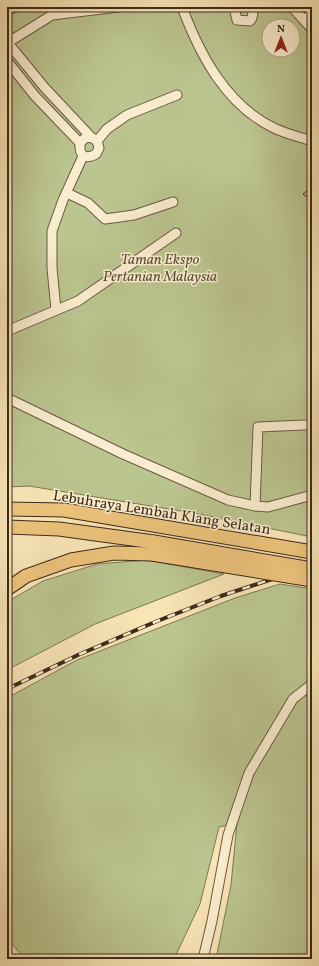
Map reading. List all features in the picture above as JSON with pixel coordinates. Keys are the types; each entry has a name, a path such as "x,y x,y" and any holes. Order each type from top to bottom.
{"highway":[{"name":"Lebuhraya Lembah Klang Selatan","path":"7,509 64,510 312,552"},
{"name":"Lebuhraya Lembah Klang Selatan","path":"7,527 59,529 153,548 312,569"},
{"path":"7,589 26,576 71,560 153,548 312,580"}],"street":[{"path":"7,11 15,7"},
{"path":"118,7 52,15 7,43 45,88 94,139 99,148 96,154 90,157 83,156 79,150 80,143 84,138 94,139 127,115 177,95"},
{"path":"182,7 192,33 221,85 231,96 250,114 275,129 312,141"},
{"path":"234,7 236,20 250,21 254,7"},
{"path":"292,7 312,29"},
{"path":"305,21 312,12"},
{"path":"7,61 35,96 80,143"},
{"path":"35,96 45,88"},
{"path":"56,310 52,268 52,231 66,193 83,156"},
{"path":"66,193 88,203 105,219 134,215 173,202"},
{"path":"7,331 78,301 176,233"},
{"path":"7,398 123,454 221,497 242,504 268,507 312,495"},
{"path":"255,506 258,427 305,425"},
{"path":"203,959 212,921 228,835 249,773 293,699 312,684"}],"green space":[{"name":"Taman Ekspo Pertanian Malaysia","path":"7,7 312,7 312,537 193,513 29,486 7,487"},
{"path":"147,560 224,574 95,624 7,670 7,602 43,581 97,564"},
{"path":"280,584 312,589 312,959 216,959 231,885 237,823 219,827 200,904 174,959 24,959 7,937 7,698 77,660 235,598"}],"building":[{"path":"312,187 312,201 303,194"}],"railway":[{"path":"7,689 78,655 155,622 221,596 312,566"}]}
